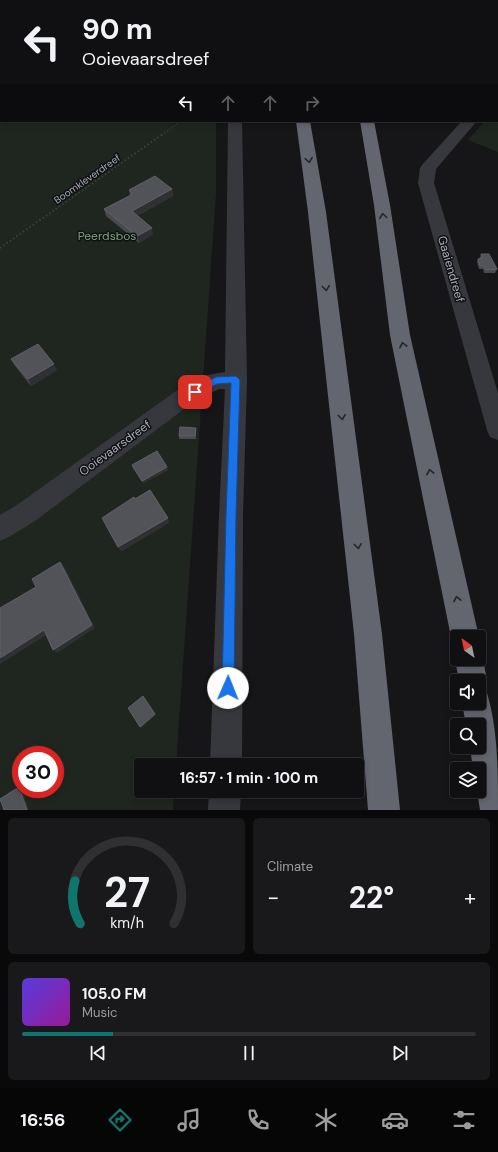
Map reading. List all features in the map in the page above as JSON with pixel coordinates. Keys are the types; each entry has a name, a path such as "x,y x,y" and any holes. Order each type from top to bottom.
{"highway":[{"path":"303,122 317,212 368,634 384,810"},
{"path":"367,122 382,206 400,335 463,630"},
{"path":"478,710 496,810"}],"street":[{"path":"226,758 231,515 236,380 235,122"},
{"name":"Gaaiendreef","path":"469,122 428,168 426,183 498,430"},
{"name":"Ooievaarsdreef","path":"0,529 26,513 184,397 216,381 236,380"},
{"path":"224,810 225,798"}],"path":[{"name":"Boomkleverdreef","path":"0,248 180,122"}],"green space":[{"name":"Peerdsbos","path":"0,122 216,122 216,194 176,758 134,758 134,798 174,798 173,810 0,810"},
{"path":"484,122 498,122 498,152 468,140"}],"building":[{"path":"155,176 172,189 132,211 152,228 137,236 104,209 133,194 129,190"},
{"path":"481,254 489,254 497,269 486,270 484,266 480,266 478,259 482,258"},
{"path":"38,344 54,364 28,379 11,359"},
{"path":"180,427 196,428 195,436 179,436"},
{"path":"157,451 167,467 142,481 132,465"},
{"path":"150,490 168,518 118,547 102,518 134,497 135,499"},
{"path":"60,562 92,625 53,650 44,630 0,658 0,608 36,587 32,579"},
{"path":"143,696 155,714 140,727 128,708"},
{"path":"12,791 12,798 23,798 27,810 4,810 0,799"}],"route":[{"path":"195,392 216,381 236,380 231,515 228,688"}]}
